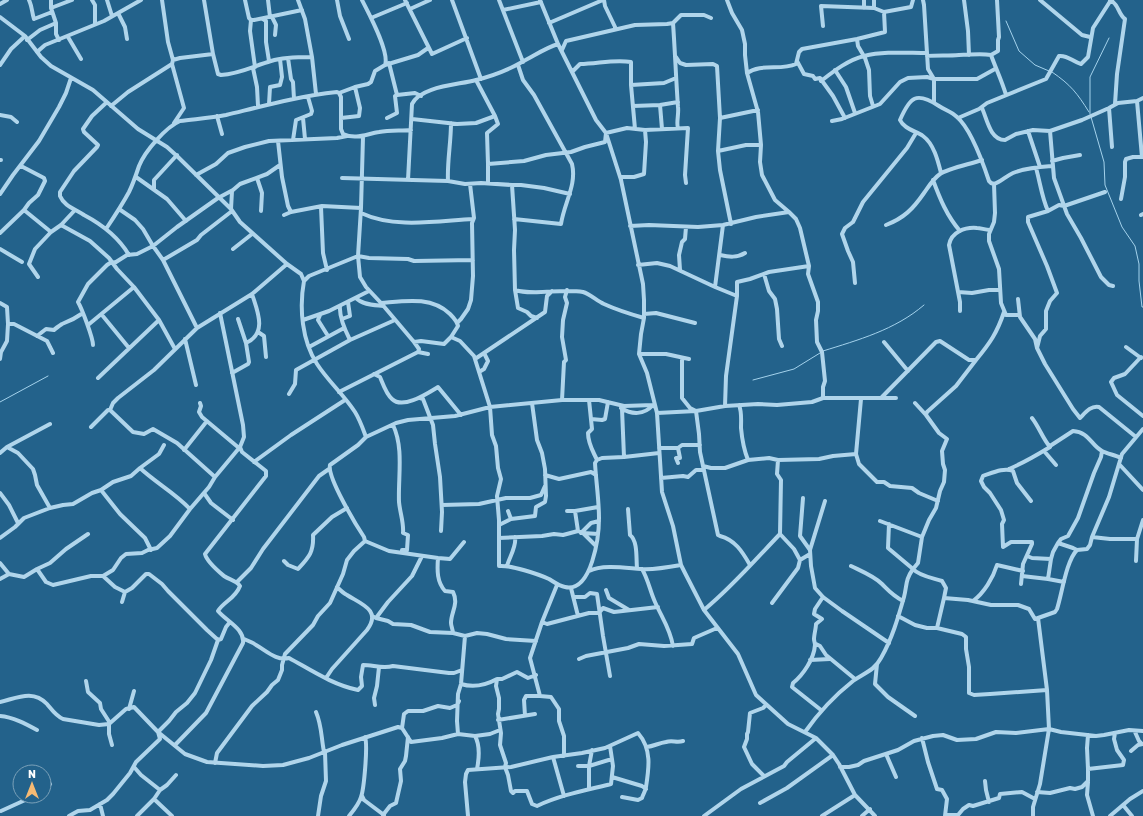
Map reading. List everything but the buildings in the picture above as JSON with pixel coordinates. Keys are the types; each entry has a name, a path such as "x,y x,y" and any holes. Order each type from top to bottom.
{"street":[{"path":"0,4 7,0"},
{"path":"29,0 34,19 72,0"},
{"path":"51,0 56,23 56,34 59,40"},
{"path":"92,0 95,5 95,24"},
{"path":"107,0 112,16"},
{"path":"36,52 45,45 68,37 141,0"},
{"path":"162,0 172,62 184,108 174,124"},
{"path":"204,0 218,74 233,74 269,61 311,57"},
{"path":"245,0 248,18 251,20 250,31 258,106"},
{"path":"268,0 271,17 276,25 275,35"},
{"path":"298,0 305,19 316,94"},
{"path":"337,0 340,16 349,39"},
{"path":"362,0 384,48 386,61 397,95 395,96 397,113 386,118"},
{"path":"410,10 430,0"},
{"path":"452,0 482,79"},
{"path":"499,0 523,62"},
{"path":"550,23 603,0 604,6 616,29"},
{"path":"727,0 732,13 742,30 745,44 747,73 758,110 762,175 775,200 789,212 796,220 800,228 809,266 808,274 818,302 816,320 817,342 822,352 825,381 823,387 823,398"},
{"path":"864,0 864,8"},
{"path":"874,0 874,8"},
{"path":"823,26 821,4 874,8 884,12 911,8 913,0"},
{"path":"923,0 928,70 934,78 934,102"},
{"path":"964,0 969,55"},
{"path":"821,81 840,66 864,56 895,53 969,55 981,53 991,55 998,51 999,37 997,0"},
{"path":"1040,0 1082,35 1090,37"},
{"path":"958,118 982,108 987,103 1046,79 1059,56 1067,57 1074,62 1081,64 1088,57 1090,37 1093,28 1110,0 1114,2 1119,13 1125,19 1117,74 1115,104"},
{"path":"503,10 540,1 558,44 596,120 606,133 620,180 638,265 644,300 640,354 647,373 654,406 657,413 662,492 673,526 681,565 704,610 738,654 756,695 788,724 816,738 833,755 855,795 870,809 875,816"},
{"path":"371,18 406,2 432,54 467,38"},
{"path":"278,9 278,15"},
{"path":"251,20 302,10"},
{"path":"747,73 753,68 790,67 796,64 799,52 802,50 885,32 884,12"},
{"path":"118,13 125,27 127,39"},
{"path":"562,50 566,42 639,24 673,23 681,15 704,15 711,18"},
{"path":"0,16 26,38 36,52 51,66 93,90 138,129 177,155 231,210 252,234 301,274 304,281 302,306 303,320 309,347 318,366 360,420 366,437"},
{"path":"263,18 266,21 266,42 269,61"},
{"path":"0,64 12,49 26,38 56,23"},
{"path":"673,23 679,115 677,125 678,128"},
{"path":"68,37 81,59"},
{"path":"857,39 858,46 864,56 869,70 870,96 873,106"},
{"path":"408,180 412,104 415,99 427,91 482,79 523,62 558,44"},
{"path":"106,229 119,209 136,177 139,165 156,140 174,124 180,121 224,115 258,106 316,94 339,93 368,84 371,82 375,71 387,64 418,55 428,48"},
{"path":"111,106 128,92 172,62 180,58 214,54"},
{"path":"991,55 995,69 1000,75 1006,96"},
{"path":"676,57 680,63 686,65 714,64 717,66 720,118 718,151 730,224"},
{"path":"288,58 291,79 293,82 294,99"},
{"path":"269,104 270,87 280,85 282,77 280,59"},
{"path":"572,72 580,64 625,61 631,62 631,85 635,129"},
{"path":"797,61 804,74 813,76 815,79 820,78 833,96 845,118"},
{"path":"514,218 561,224 570,194 573,170 572,164 534,95 523,80 518,64"},
{"path":"832,121 845,118 880,104 900,82 908,78 927,77 977,79 995,69"},
{"path":"835,70 846,86 855,114"},
{"path":"0,194 39,141 66,93 71,78"},
{"path":"631,85 664,83 676,78"},
{"path":"476,80 498,124 487,133 488,183"},
{"path":"341,118 359,116 360,108 355,87"},
{"path":"339,93 341,97 341,129 343,134 348,136"},
{"path":"397,95 415,94 421,96"},
{"path":"293,140 296,120 311,114 312,111 308,96"},
{"path":"941,173 937,157 929,142 923,136 902,124 900,120 906,106 913,99 918,97 934,102 958,118 973,142 982,160 988,181 991,184 1000,182 1012,173 1052,164 1063,158 1080,155"},
{"path":"982,108 992,134 996,138 1004,140 1016,134 1033,130 1050,131 1076,122 1115,104 1138,101 1143,98"},
{"path":"1121,199 1125,177 1126,159 1142,157 1142,135 1138,101"},
{"path":"107,102 92,116 83,129 84,132 98,145 74,171 60,192 61,199 75,210 106,229 129,254"},
{"path":"633,106 660,105 678,102"},
{"path":"660,105 662,129"},
{"path":"1109,108 1112,147"},
{"path":"720,118 758,110"},
{"path":"0,115 11,117 17,122"},
{"path":"217,116 220,132 222,134"},
{"path":"412,119 450,123 476,123 495,116"},
{"path":"303,118 305,139"},
{"path":"448,181 447,169 450,145 450,123"},
{"path":"606,133 627,128 645,130 688,128 686,183"},
{"path":"196,175 216,164 228,153 269,141 337,138 348,136 363,137 379,132 411,130"},
{"path":"620,180 621,177 634,177 644,174 646,142 645,130"},
{"path":"1028,131 1038,167 1043,201 1048,211"},
{"path":"1050,131 1054,178 1067,214 1101,277 1109,285 1113,286"},
{"path":"488,164 524,161 546,155 571,152 605,142 606,133"},
{"path":"855,283 853,262 842,234 845,228 853,222 863,202 907,148 916,133"},
{"path":"363,137 358,256 360,277 369,291 414,342 419,350 418,352"},
{"path":"278,141 280,165 288,206 291,212"},
{"path":"718,151 746,145 761,145"},
{"path":"154,189 154,180 177,155"},
{"path":"886,225 900,220 908,213 933,180 941,173 982,160"},
{"path":"93,345 88,325 78,302 88,284 107,264 110,262 116,262 129,254 138,254 152,246 218,198 233,190 240,184 271,172 280,165"},
{"path":"0,233 38,195 45,179 21,166"},
{"path":"136,177 167,199 186,221"},
{"path":"257,178 262,193 261,211"},
{"path":"342,178 448,181 470,184 488,183 512,186 521,184 570,194"},
{"path":"933,180 944,207 953,223 960,231"},
{"path":"414,342 421,341 444,344 451,337 458,326 458,322 468,309 471,300 473,219 472,186 470,184"},
{"path":"926,415 927,412 956,386 995,336 1001,325 1004,312 1001,303 999,269 989,241 990,230 996,213 994,184"},
{"path":"512,186 515,230 515,290 518,308 537,318"},
{"path":"163,260 197,240 231,210 233,190"},
{"path":"1037,348 1040,336 1046,330 1046,311 1050,301 1057,293 1028,222 1028,218 1048,211 1059,205 1064,206 1105,192"},
{"path":"321,207 323,253 327,270"},
{"path":"284,215 291,212 321,207 361,211 390,221 410,223 473,219"},
{"path":"119,209 140,225 152,246 163,260 197,328"},
{"path":"24,210 52,232"},
{"path":"38,277 29,264 36,249 75,210"},
{"path":"630,226 649,225 686,227 723,225 756,217 789,212"},
{"path":"61,225 90,241 112,263 134,287 159,320 175,349"},
{"path":"715,287 723,225"},
{"path":"680,270 679,255 682,242 685,239 686,227"},
{"path":"960,311 960,302 949,245 950,240 953,235 968,228 990,230"},
{"path":"233,249 252,234"},
{"path":"0,249 22,262"},
{"path":"720,255 734,257 741,256 745,253"},
{"path":"304,281 309,276 327,270 358,256 369,258 408,259 414,261 472,260"},
{"path":"638,265 657,263 670,266 736,296"},
{"path":"92,427 108,410 110,410 113,403 118,398 154,370 197,328 252,294 288,264"},
{"path":"725,406 726,376 737,282 750,280 769,272 809,266"},
{"path":"764,274 770,291 775,299 779,339 782,346"},
{"path":"88,325 102,315 134,287"},
{"path":"515,290 567,290 584,293 606,305 612,306 618,311 644,316 656,313 695,323"},
{"path":"562,400 564,362 566,360 562,337 567,290"},
{"path":"958,292 972,293 1000,290"},
{"path":"303,320 320,315 369,291"},
{"path":"475,359 528,325 545,312 547,296 552,291"},
{"path":"246,342 253,340 258,332 260,322 259,314 252,294"},
{"path":"356,298 372,305 410,301 436,304 458,322"},
{"path":"1018,298 1020,315 1035,339 1037,348 1054,381 1072,409 1080,418 1092,408 1096,406 1099,407 1136,437"},
{"path":"342,319 350,316 348,302"},
{"path":"0,303 7,307 8,324 7,341 1,352 0,359"},
{"path":"340,306 344,328 350,340"},
{"path":"1004,312 1006,315 1020,315"},
{"path":"36,336 46,329 54,330 77,318 83,313"},
{"path":"37,569 46,582 53,584 91,576 103,576 114,570 121,558 126,554 142,553 157,548 170,536 240,447 244,437 243,425 220,313"},
{"path":"102,315 129,348"},
{"path":"320,315 318,320 328,336"},
{"path":"232,372 248,364 246,342 238,319"},
{"path":"98,378 159,320"},
{"path":"289,394 295,384 296,370 350,340 395,320"},
{"path":"8,324 14,324 47,341 53,353"},
{"path":"309,347 344,328"},
{"path":"258,332 264,336 266,357"},
{"path":"451,337 460,341 474,356 490,407 492,435 496,446 498,468 501,479 497,496 499,566 506,566 537,574 558,585 571,588 577,586 584,580 588,571 593,567 639,569 681,565"},
{"path":"185,340 196,386"},
{"path":"882,396 936,342 940,341 969,360 976,360"},
{"path":"884,342 908,371"},
{"path":"1126,346 1142,358 1125,374 1114,378 1111,382 1117,395 1143,416"},
{"path":"339,392 418,352 428,354"},
{"path":"478,372 484,369 488,361 484,353"},
{"path":"640,354 666,354 690,359"},
{"path":"682,358 682,398 690,408 696,411"},
{"path":"374,374 380,377 392,399 397,402 409,402 420,398 438,387 461,415"},
{"path":"420,398 423,399 432,418 440,476 442,505 441,531"},
{"path":"657,413 696,411 739,405 777,405 812,402 823,398 896,398"},
{"path":"861,399 856,454 859,464 877,482 884,482 890,486 912,488 919,493 938,501"},
{"path":"254,462 291,435 345,400"},
{"path":"237,582 251,568 263,549 319,476 329,469 330,465 358,445 366,437 393,424 408,420 461,415 490,407 562,400 599,400 624,406 654,406"},
{"path":"589,400 592,429 588,433 588,437 590,446 597,460 595,463 599,521 593,567"},
{"path":"175,746 209,708 240,650 244,639 241,632 218,611 220,607 233,598 240,586 237,582 224,576 210,562 205,556 206,552 233,520 266,476 266,471 242,452 240,447 202,417 199,412 201,406 200,403"},
{"path":"499,524 510,519 536,515 536,507 545,502 546,482 542,454 537,440 532,403"},
{"path":"609,403 626,411 640,413 648,411 654,406"},
{"path":"591,420 605,419 609,403"},
{"path":"805,732 821,710 833,698 855,679 865,675 877,664 889,643 898,616 908,575 918,564 922,537 936,508 944,482 942,452 947,439 939,432 915,403"},
{"path":"739,405 741,410 743,442 748,460"},
{"path":"622,409 624,457"},
{"path":"110,410 133,432 144,434 153,429 177,443 215,477"},
{"path":"696,411 700,452 718,535 726,537 736,544 750,565"},
{"path":"1032,418 1038,424 1047,444 1050,446"},
{"path":"184,450 208,421"},
{"path":"0,453 7,447 50,424"},
{"path":"393,424 398,445 399,502 401,520 403,524 403,533 408,535 407,550 401,550 399,552"},
{"path":"1058,543 1077,550 1087,548 1090,545 1109,497 1122,454 1143,429"},
{"path":"1021,584 1023,564 1032,542 1011,542 1003,547 1002,524 1004,520 1001,510 981,481 983,476 1009,469 1044,451 1073,431 1089,438 1102,451 1121,458"},
{"path":"0,538 24,518 50,508 73,504 92,493 101,490 113,482 131,476 159,454 164,445"},
{"path":"659,448 678,448 682,445 700,445"},
{"path":"7,447 18,453 33,469 37,485 50,508"},
{"path":"678,448 680,458 676,458 678,464"},
{"path":"1044,451 1056,465"},
{"path":"1048,579 1053,552 1061,539 1068,536 1078,518 1102,451"},
{"path":"597,460 602,458 659,453"},
{"path":"661,478 683,476 688,478 696,470 703,468 725,468 748,460 769,458 778,460 819,459 856,454"},
{"path":"704,610 744,573 780,534 781,480 777,474 778,460"},
{"path":"1119,464 1143,490"},
{"path":"140,468 159,484 178,496 190,509"},
{"path":"329,469 346,508 365,541 389,551 438,558 450,558 464,542"},
{"path":"1009,469 1013,471 1017,483 1031,501"},
{"path":"545,475 559,479 591,472 596,475"},
{"path":"442,505 479,504 498,500 530,498 541,495 546,482"},
{"path":"101,490 120,514 145,538 151,550"},
{"path":"0,493 9,505 18,523"},
{"path":"204,493 211,503 233,520"},
{"path":"803,498 800,536 810,552 815,588 823,597 889,643"},
{"path":"772,603 798,568 800,560 810,552 825,501"},
{"path":"567,511 598,507"},
{"path":"284,561 288,565 298,568 310,555 314,546 313,535 332,517 346,508"},
{"path":"628,509 630,535 635,545 639,569 671,633 673,646"},
{"path":"508,511 510,519"},
{"path":"575,511 580,532 596,546"},
{"path":"1136,561 1137,540 1143,520"},
{"path":"580,532 591,523 599,521"},
{"path":"880,521 922,537"},
{"path":"889,524 888,548 914,571 942,581 946,588 937,628"},
{"path":"1139,531 1143,535"},
{"path":"499,538 554,534 563,535 580,532 598,534"},
{"path":"0,579 9,574 24,577 50,563 66,549 88,534"},
{"path":"780,534 794,549 800,560"},
{"path":"1003,536 1011,542"},
{"path":"506,566 516,540 515,537"},
{"path":"1092,537 1110,540 1137,540"},
{"path":"215,763 217,753 252,706 278,680 282,670 285,654 330,603 335,595 347,560 365,541"},
{"path":"944,598 973,601 991,606 1018,605 1028,609 1035,619 1038,618 1054,612 1056,609 1070,562 1077,550"},
{"path":"326,678 371,624 374,617 412,576 422,556"},
{"path":"1027,556 1032,558 1051,559"},
{"path":"438,558 437,567 440,585 445,591 453,592 455,597 454,612 451,624 453,633"},
{"path":"0,562 9,574"},
{"path":"973,601 980,596 986,584 990,581 996,565 1023,571"},
{"path":"851,566 875,579 892,595 902,600"},
{"path":"122,602 125,592 132,588 146,574 149,574 162,584 168,592 218,640"},
{"path":"103,576 115,587 125,592"},
{"path":"1022,576 1064,582"},
{"path":"540,696 536,675 530,658 542,622 558,585"},
{"path":"337,587 346,595 368,608 374,617 388,621 392,624 414,626 430,632 453,633 465,636 477,633 506,639 536,641"},
{"path":"571,588 578,616"},
{"path":"606,590 609,598 629,610"},
{"path":"574,597 585,597 590,593 597,594 610,676"},
{"path":"821,710 792,687 793,683 802,675 816,644 814,639 816,624 822,619 814,614 815,609 823,597"},
{"path":"599,613 603,608 614,612 658,607"},
{"path":"542,622 547,624 589,613 599,613"},
{"path":"898,616 915,625 928,628 937,628 962,634 966,637 969,668 969,693 974,695 1047,690"},
{"path":"1033,816 1033,806 1040,784 1049,729 1047,690 1038,618"},
{"path":"158,732 195,693 211,660 218,640 222,639 226,627 230,622"},
{"path":"579,659 586,656 628,648 639,644 673,646 692,644 694,638 717,628"},
{"path":"458,734 458,694 461,684 465,636"},
{"path":"244,639 256,644 275,657 284,659 289,658 345,688 358,690 362,686 360,677 362,665 379,667 393,666 449,673 462,670"},
{"path":"816,644 855,679"},
{"path":"810,660 830,658"},
{"path":"877,664 875,684 888,697 915,716"},
{"path":"375,705 374,698 379,667"},
{"path":"461,684 469,686 479,685 497,679 502,679 517,672 528,678 536,675"},
{"path":"497,679 500,745 506,763 505,767 511,791 513,793 515,791 527,791 532,804 537,806 550,800 612,784 613,766 610,746"},
{"path":"86,681 88,692 100,703 101,709 109,724 109,734 112,745"},
{"path":"129,709 134,691"},
{"path":"0,702 28,695 35,696 42,699 58,717 99,726 109,724 126,709 134,707 158,732 185,754 197,760 215,763 273,766 283,765 366,737 402,728"},
{"path":"525,716 524,700 526,696 551,697 559,709 559,721 564,736 564,756"},
{"path":"459,701 457,705 450,708 438,706 423,711 408,711 404,714 402,728 411,742 442,738 458,734 475,736 490,734 500,730"},
{"path":"764,776 752,764 744,747 747,739 746,734 748,732 750,713 763,708 766,705"},
{"path":"316,712 320,721 323,740 326,781 321,796 318,816"},
{"path":"498,720 535,714"},
{"path":"0,716 12,718 17,722 24,722 37,730"},
{"path":"840,767 858,765 922,738 943,735 957,740 976,739 996,732 1016,733 1049,729 1060,732 1088,735 1104,735 1129,730 1135,732 1143,731"},
{"path":"69,816 78,811 90,810 113,794 134,767 136,762 160,739 158,732"},
{"path":"1131,751 1133,748 1142,744 1135,732"},
{"path":"468,816 466,793 466,774 468,770 505,767 582,753 610,746 636,733 639,734 647,747 650,762 646,789 642,798 638,800 622,797"},
{"path":"1088,770 1116,767 1124,764 1124,760 1117,750 1114,739 1115,733"},
{"path":"1088,735 1087,795 1093,816"},
{"path":"475,736 479,761 477,769"},
{"path":"349,816 355,809 362,796 366,737"},
{"path":"362,796 364,800 384,815 390,806 396,803 400,781 400,768 405,761 408,737"},
{"path":"704,816 741,789 764,776 768,776 784,766 786,762 816,738"},
{"path":"922,738 937,789 942,790 947,799 946,816 958,815 970,805 973,806 1000,798 1000,794 1022,792 1035,799"},
{"path":"647,747 665,742 683,741"},
{"path":"589,789 589,766 592,750"},
{"path":"886,754 896,777"},
{"path":"760,803 787,788 833,755"},
{"path":"553,758 564,796"},
{"path":"578,766 589,766 612,759"},
{"path":"134,767 141,775 160,790"},
{"path":"137,816 154,799 160,790 176,775"},
{"path":"612,777 642,786 646,789"},
{"path":"985,781 989,802"},
{"path":"1037,792 1050,793 1070,788 1075,789 1082,787 1088,781"},
{"path":"1110,816 1137,794 1143,791"},
{"path":"822,816 855,795"},
{"path":"154,799 172,816"},
{"path":"2,816 0,809 13,804"},
{"path":"100,804 103,816"},
{"path":"1123,805 1132,816"},
{"path":"862,816 870,809"}],"waterway":[{"path":"1006,21 1019,51 1035,65 1049,71"},
{"path":"1090,114 1090,77 1109,38"},
{"path":"1052,72 1073,90 1089,112"},
{"path":"1091,117 1104,162 1105,185 1122,227 1135,246 1139,264 1139,281 1143,307"},
{"path":"823,351 889,328 913,314 924,305"},
{"path":"753,380 794,369 820,353"},
{"path":"0,402 48,376"}]}
